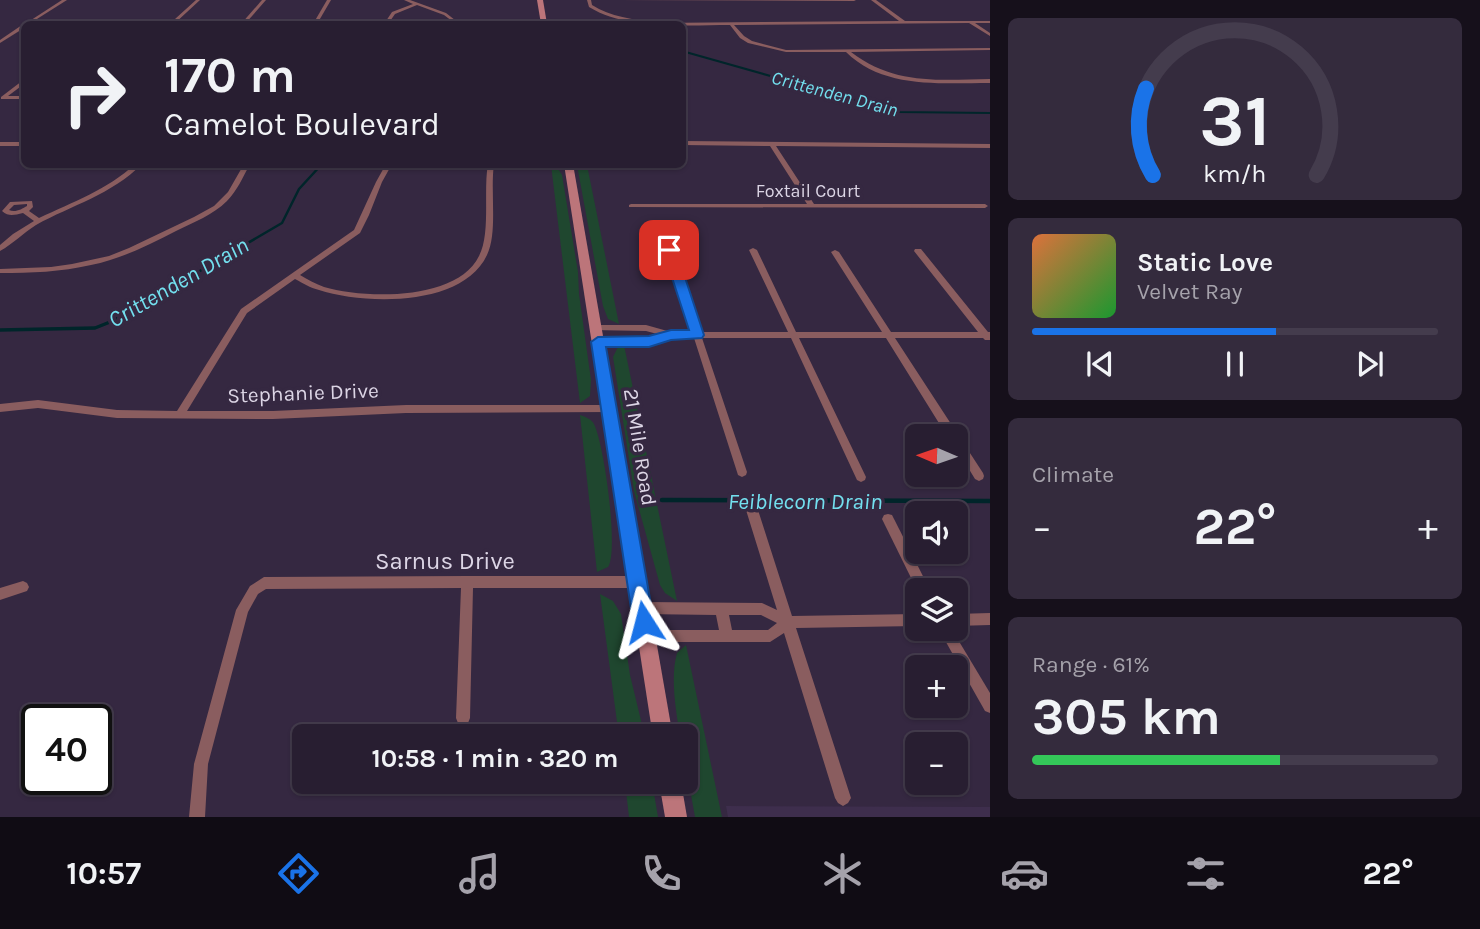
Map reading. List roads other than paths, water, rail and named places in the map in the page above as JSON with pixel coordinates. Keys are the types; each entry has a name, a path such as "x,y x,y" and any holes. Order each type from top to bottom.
{"street":[{"path":"32,21 65,0"},
{"path":"175,21 198,0"},
{"path":"246,21 264,0"},
{"path":"316,21 329,0"},
{"path":"405,0 450,16 455,21"},
{"path":"540,0 544,21"},
{"path":"589,0 590,6 598,11 635,21"},
{"path":"621,0 854,0"},
{"path":"873,0 904,22"},
{"path":"388,21 393,13 417,4"},
{"path":"112,21 145,21"},
{"path":"970,22 990,35"},
{"path":"686,23 990,22"},
{"path":"732,24 746,40 771,48 848,52 990,49"},
{"path":"0,42 21,28"},
{"path":"848,52 872,70 903,78 990,81"},
{"path":"2,98 21,84"},
{"path":"2,98 21,98"},
{"path":"686,143 990,146"},
{"path":"0,144 21,144"},
{"path":"771,144 812,206"},
{"path":"0,248 16,233 107,189 135,168"},
{"path":"0,271 73,268 102,262 132,251 203,215 222,202 244,168"},
{"path":"180,414 236,320 263,295 341,245 357,231 377,182 386,168"},
{"path":"294,275 324,290 369,295 421,293 456,282 472,271 483,257 490,168"},
{"name":"21 Mile Road","path":"569,168 661,724"},
{"name":"Foxtail Court","path":"631,206 985,206"},
{"path":"24,211 38,221"},
{"path":"669,250 742,472"},
{"path":"753,250 861,477"},
{"path":"918,251 988,337"},
{"path":"835,252 945,424"},
{"path":"597,335 646,328 671,335 988,337"},
{"path":"597,335 649,342 671,335"},
{"name":"Stephanie Drive","path":"0,408 38,404 98,413 273,415 406,409 609,409"},
{"path":"968,459 979,476"},
{"path":"752,510 843,798"},
{"path":"888,519 918,578"},
{"path":"463,718 467,582"},
{"name":"Sarnus Drive","path":"197,817 201,764 208,730 242,610 254,590 264,583 638,582"},
{"path":"0,594 23,587"},
{"path":"642,608 762,608 788,622 905,620"},
{"path":"721,608 727,636"},
{"path":"968,620 990,619"},
{"path":"646,636 770,636 788,622"},
{"path":"952,641 990,706"},
{"path":"672,794 676,817"}],"waterway":[{"name":"Crittenden Drain","path":"686,52 898,112 990,113"},
{"name":"Crittenden Drain","path":"193,275 282,223 299,189 318,168"},
{"name":"Crittenden Drain","path":"0,330 95,328 115,320 196,273"},
{"name":"Feiblecorn Drain","path":"662,500 990,501"}]}
